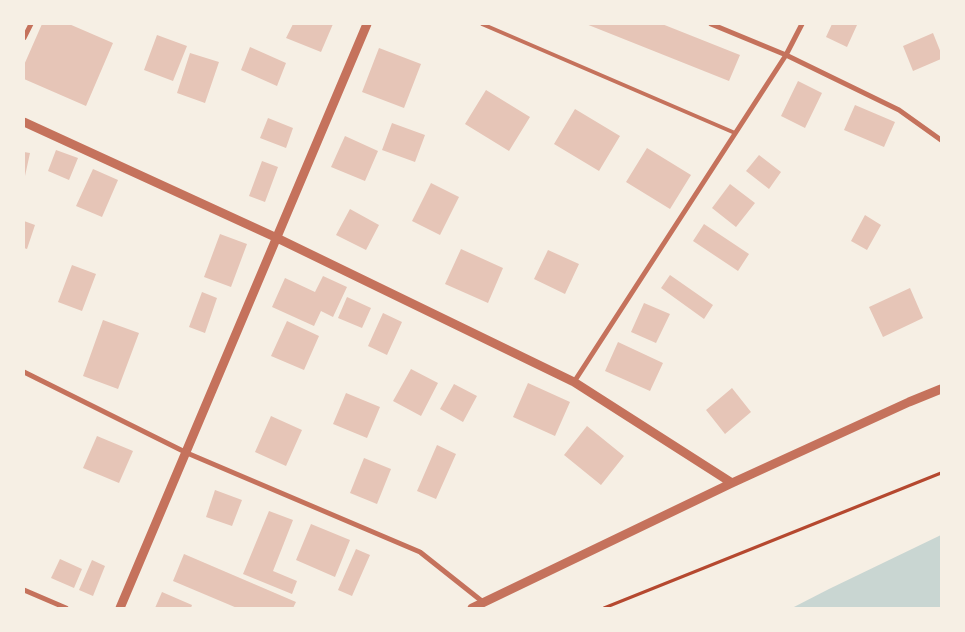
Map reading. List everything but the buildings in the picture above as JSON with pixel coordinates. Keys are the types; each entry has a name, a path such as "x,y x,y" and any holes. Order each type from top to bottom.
{"street":[{"path":"24,38 31,24"},
{"path":"120,608 367,24"},
{"path":"711,24 786,55 899,110 941,140"},
{"path":"574,382 786,55 802,24"},
{"path":"24,122 277,238 574,382 732,483"},
{"path":"24,372 187,452 420,552 483,602"},
{"path":"472,608 732,483 941,389"},
{"path":"24,590 66,608"}],"lane":[{"path":"482,24 735,133"}],"path":[{"path":"604,608 941,473"}],"shaded area":[{"path":"941,535 941,608 792,608 829,589"}]}
